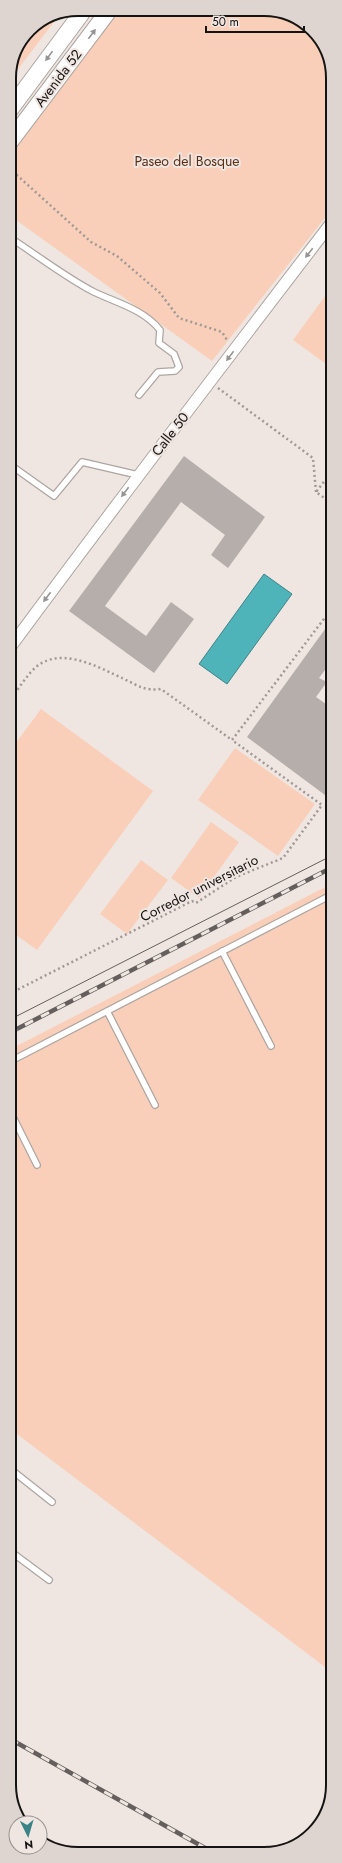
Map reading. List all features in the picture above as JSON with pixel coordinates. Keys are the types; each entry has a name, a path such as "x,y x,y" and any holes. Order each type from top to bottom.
{"main road":[{"name":"Avenida 52","path":"16,102 80,16"},
{"name":"Avenida 52","path":"16,134 105,16"}],"street":[{"name":"Calle 50","path":"16,639 138,475 176,428 209,382 326,230"}],"lane":[{"path":"16,242 93,291 128,306 155,324 160,330 159,343 174,354 179,367 174,371 158,372 139,394"},
{"path":"16,469 54,496 82,462 138,475"},
{"path":"16,1058 326,898"},
{"path":"222,951 271,1046"},
{"path":"107,1012 155,1105"},
{"path":"16,1123 37,1165"},
{"path":"16,1473 52,1502"},
{"path":"16,1555 49,1580"}],"path":[{"path":"16,174 91,242 117,256 160,293 179,318 222,332 234,350"},
{"path":"209,382 313,458 316,492 326,500"},
{"path":"316,492 326,478"},
{"path":"232,740 326,616"},
{"name":"Corredor universitario","path":"16,693 32,671 48,660 61,657 79,661 108,672 149,691 161,689 322,805 283,858 236,877 196,903 192,901 16,990"}],"green space":[{"name":"Paseo del Bosque","path":"115,16 276,17 295,24 308,34 320,51 324,62 326,78 326,217 212,361 16,220 16,149"},
{"path":"55,20 16,71 22,51 29,40 37,31"},
{"path":"326,295 326,364 293,340"},
{"path":"41,709 153,791 37,950 16,935 16,743"},
{"path":"235,748 315,804 278,856 198,800"},
{"path":"211,822 239,842 199,898 171,878"},
{"path":"141,860 168,880 127,934 100,914"},
{"path":"326,887 326,1668 16,1433 16,1046"}],"water":[{"path":"264,574 292,594 227,684 199,664"}],"building":[{"path":"184,456 265,517 228,568 211,555 225,535 181,502 105,606 146,636 171,602 194,619 154,673 69,611"},
{"path":"326,628 326,671 325,670 319,678 326,682 326,683 316,697 326,704 326,796 247,737"}],"tram line":[{"path":"16,1016 326,859"}],"railway":[{"path":"16,1029 326,871"},
{"path":"16,1742 203,1847"}]}
